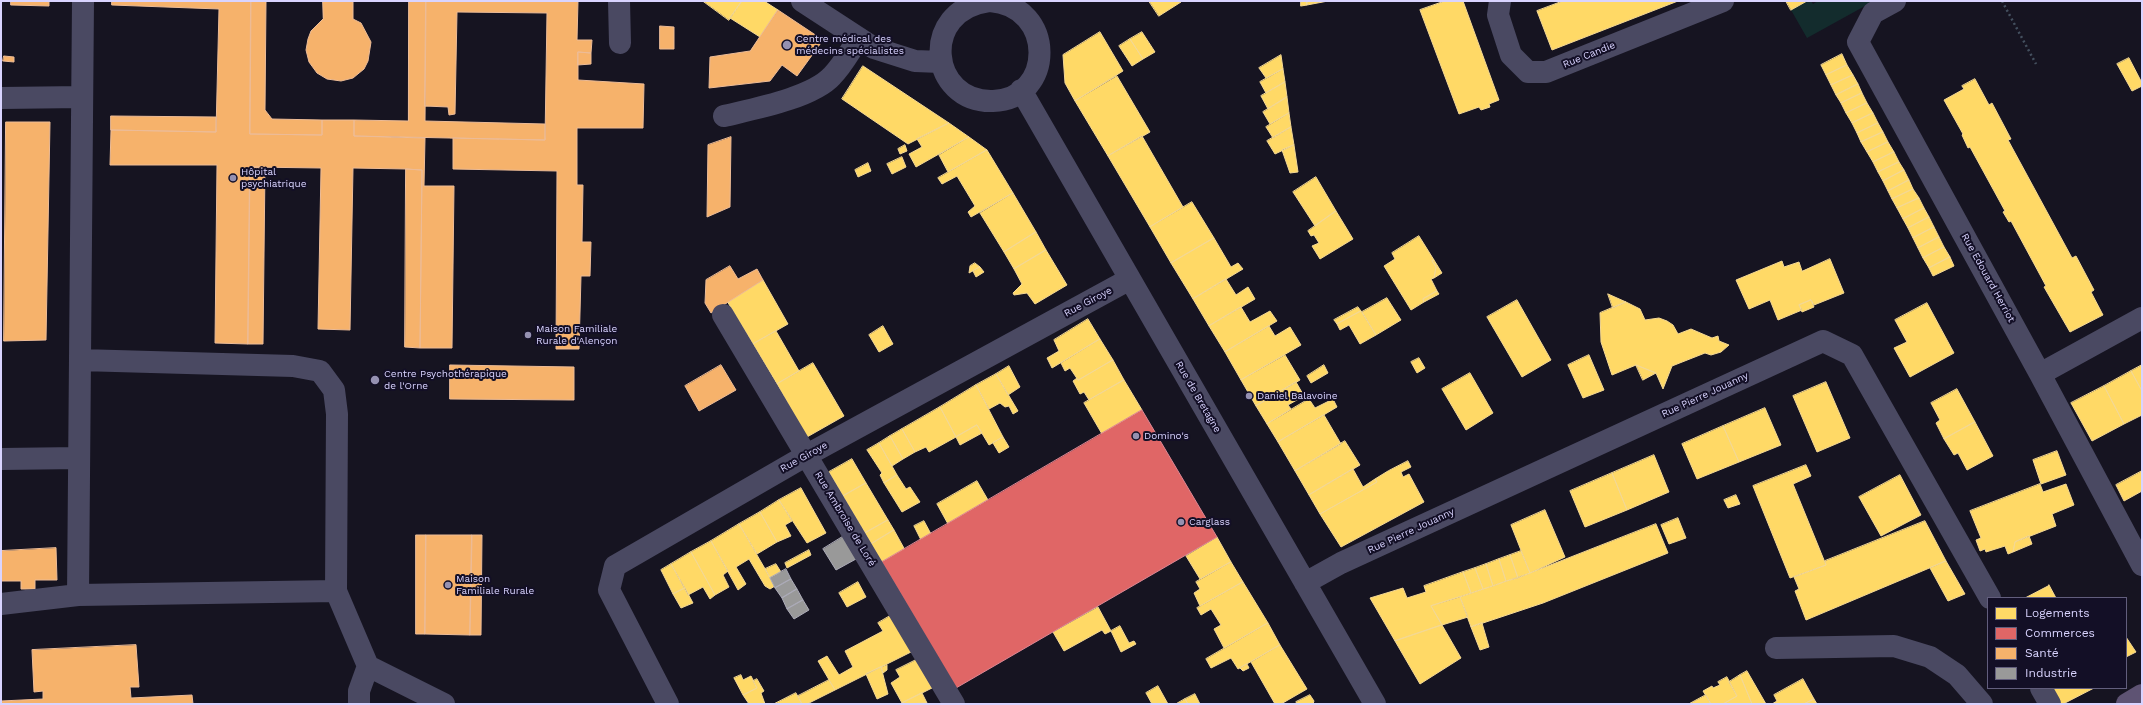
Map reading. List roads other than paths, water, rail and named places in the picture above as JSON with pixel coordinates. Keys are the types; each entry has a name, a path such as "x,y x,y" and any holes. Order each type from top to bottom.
{"main road":[{"path":"2127,704 2142,695"}],"street":[{"path":"78,595 83,1"},
{"path":"619,1 620,43"},
{"path":"802,1 874,48 915,60 941,62"},
{"path":"989,1 1026,7 1029,19 1038,36 1040,56 1034,75 1021,90 1013,96 994,101 974,98 956,88 941,62 940,50 947,26 961,5 989,1"},
{"name":"Rue Candie","path":"1500,1 1498,15 1512,55 1528,72 1546,72 1723,1"},
{"name":"Rue Edouard Herriot","path":"1895,1 1873,14 1858,42 2040,374 2142,565"},
{"path":"724,116 786,100 808,91 831,77 859,38"},
{"name":"Rue de Bretagne","path":"1021,90 1375,704"},
{"path":"1,98 82,97"},
{"name":"Rue Giroye","path":"668,704 608,590 615,566 807,455 1130,279"},
{"name":"Rue Ambroise de Loré","path":"723,315 954,704"},
{"path":"2040,374 2142,318"},
{"name":"Rue Pierre Jouanny","path":"1305,583 1348,560 1823,341 1852,355 1989,597"},
{"path":"80,360 293,366 320,371 334,390 337,414 336,590 368,666 444,704"},
{"path":"1,459 79,458"},
{"path":"1,604 78,595 336,590"},
{"path":"1776,648 1894,646 1930,657 1957,675 1982,704"},
{"path":"359,704 359,691 368,666"},
{"path":"2042,689 2050,704"}],"place":[{"name":"Centre médical des médecins spécialistes","path":"787,45"},
{"name":"Hôpital psychiatrique","path":"233,178"},
{"name":"Maison Familiale Rurale d'Alençon","path":"528,335"},
{"name":"Centre Psychothérapique de l'Orne","path":"375,380"},
{"name":"Daniel Balavoine","path":"1249,396"},
{"name":"Domino's","path":"1136,436"},
{"name":"Carglass","path":"1181,522"},
{"name":"Maison Familiale Rurale","path":"448,585"}]}
